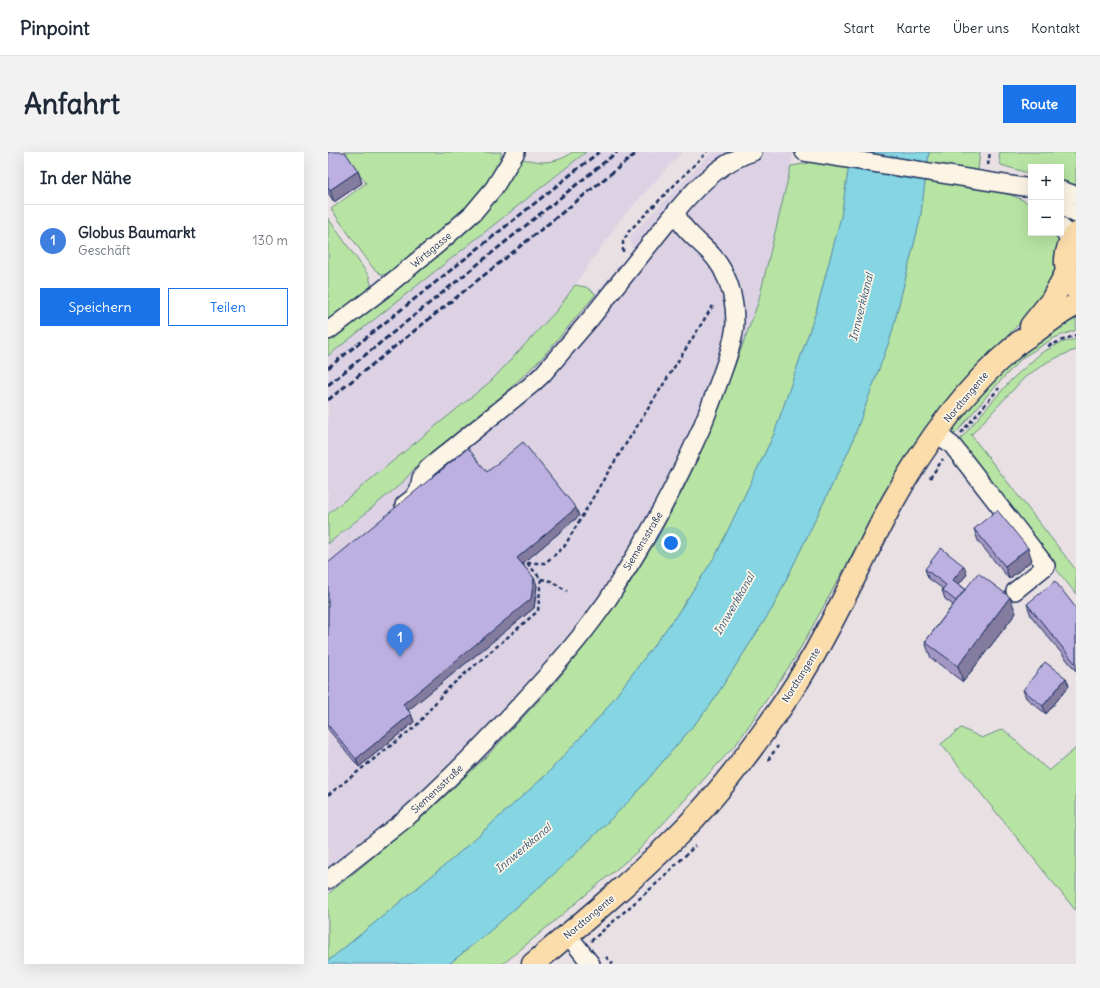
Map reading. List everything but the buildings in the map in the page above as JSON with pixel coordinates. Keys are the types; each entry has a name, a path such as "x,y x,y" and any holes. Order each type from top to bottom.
{"main road":[{"name":"Nordtangente","path":"1016,345 1052,300 1071,281 1066,262 1069,234"},
{"name":"Nordtangente","path":"533,964 622,889 677,836 717,792 763,733 806,667 828,628 893,502 936,433 971,389 995,364 1016,345 1055,317 1076,305"}],"street":[{"name":"Wirtsgasse","path":"328,331 388,285 472,214 494,188 516,152"},
{"path":"394,512 413,498 420,489 422,478 428,468 542,375 591,318 677,210 694,191 718,170 735,159 753,152"},
{"path":"806,152 977,179 1028,189"},
{"path":"1064,191 1076,195"},
{"path":"1064,208 1076,214"},
{"name":"Siemensstraße","path":"328,880 403,820 446,782 550,673 602,608 663,508 692,450 707,414 733,339 735,322 732,298 722,269 713,256 679,220 677,210"},
{"path":"936,433 952,445 1046,566 1015,591"},
{"path":"568,935 591,964"}],"path":[{"path":"633,266 622,251 623,242 629,231 707,152"},
{"path":"520,566 527,562 545,563 564,547 605,477 714,304"},
{"path":"527,562 541,579 551,581 567,591"},
{"path":"328,795 416,726 446,690 538,611 541,579"}],"shaded area":[{"path":"586,152 682,152 621,219 558,309 491,381 328,514 328,356"},
{"path":"712,152 794,152 758,303 703,447 683,490 656,540 625,591 588,642 553,685 487,756 425,815 328,894 328,544 402,483 419,463 540,360 632,250 629,237"}],"green space":[{"path":"345,152 501,152 501,155 499,167 472,204 392,273 382,275 373,268 331,209 366,183"},
{"path":"572,152 586,152 328,356 328,337 519,160 542,162 558,160"},
{"path":"807,152 851,152 841,217 816,312 774,434 716,555 676,616 603,713 546,775 450,861 328,961 328,894 425,815 487,756 553,685 588,642 625,591 656,540 683,490 703,447 737,360 758,303 791,166 809,163"},
{"path":"929,152 980,152 977,179 978,189 1006,194 1025,201 1028,203 1028,236 1058,236 1059,239 1060,256 1048,289 1027,316 994,349 929,426 897,473 795,658 737,743 637,852 503,964 449,964 491,930 564,865 632,798 709,707 772,609 850,448 891,336 920,220"},
{"path":"1000,152 1076,152 1076,188 1064,185 1064,164 1028,164 1028,173 1001,165 999,157"},
{"path":"328,218 369,276 371,284 370,292 328,325"},
{"path":"575,285 586,287 596,294 540,360 504,394 419,463 402,483 328,544 328,514 491,381 558,309"},
{"path":"1076,313 1076,330 1054,338 1022,358 991,391 956,433 952,434 950,430 986,388 1017,356"},
{"path":"1076,339 1076,350 1049,361 1025,377 971,435 1076,570 1076,594 957,443 1011,380 1041,353 1060,343"},
{"path":"961,728 982,738 1003,729 1049,771 1076,748 1076,911 941,744"}],"water":[{"name":"Innwerkkanal","path":"851,152 929,152 920,220 891,336 850,448 772,609 709,707 632,798 564,865 491,930 449,964 328,964 328,961 450,861 546,775 603,713 676,616 716,555 774,434 816,312 841,217"}],"railway":[{"path":"328,368 599,152"},
{"path":"328,385 617,152"},
{"path":"328,400 638,152"}],"place":[{"name":"Globus Baumarkt","path":"400,657"}]}
